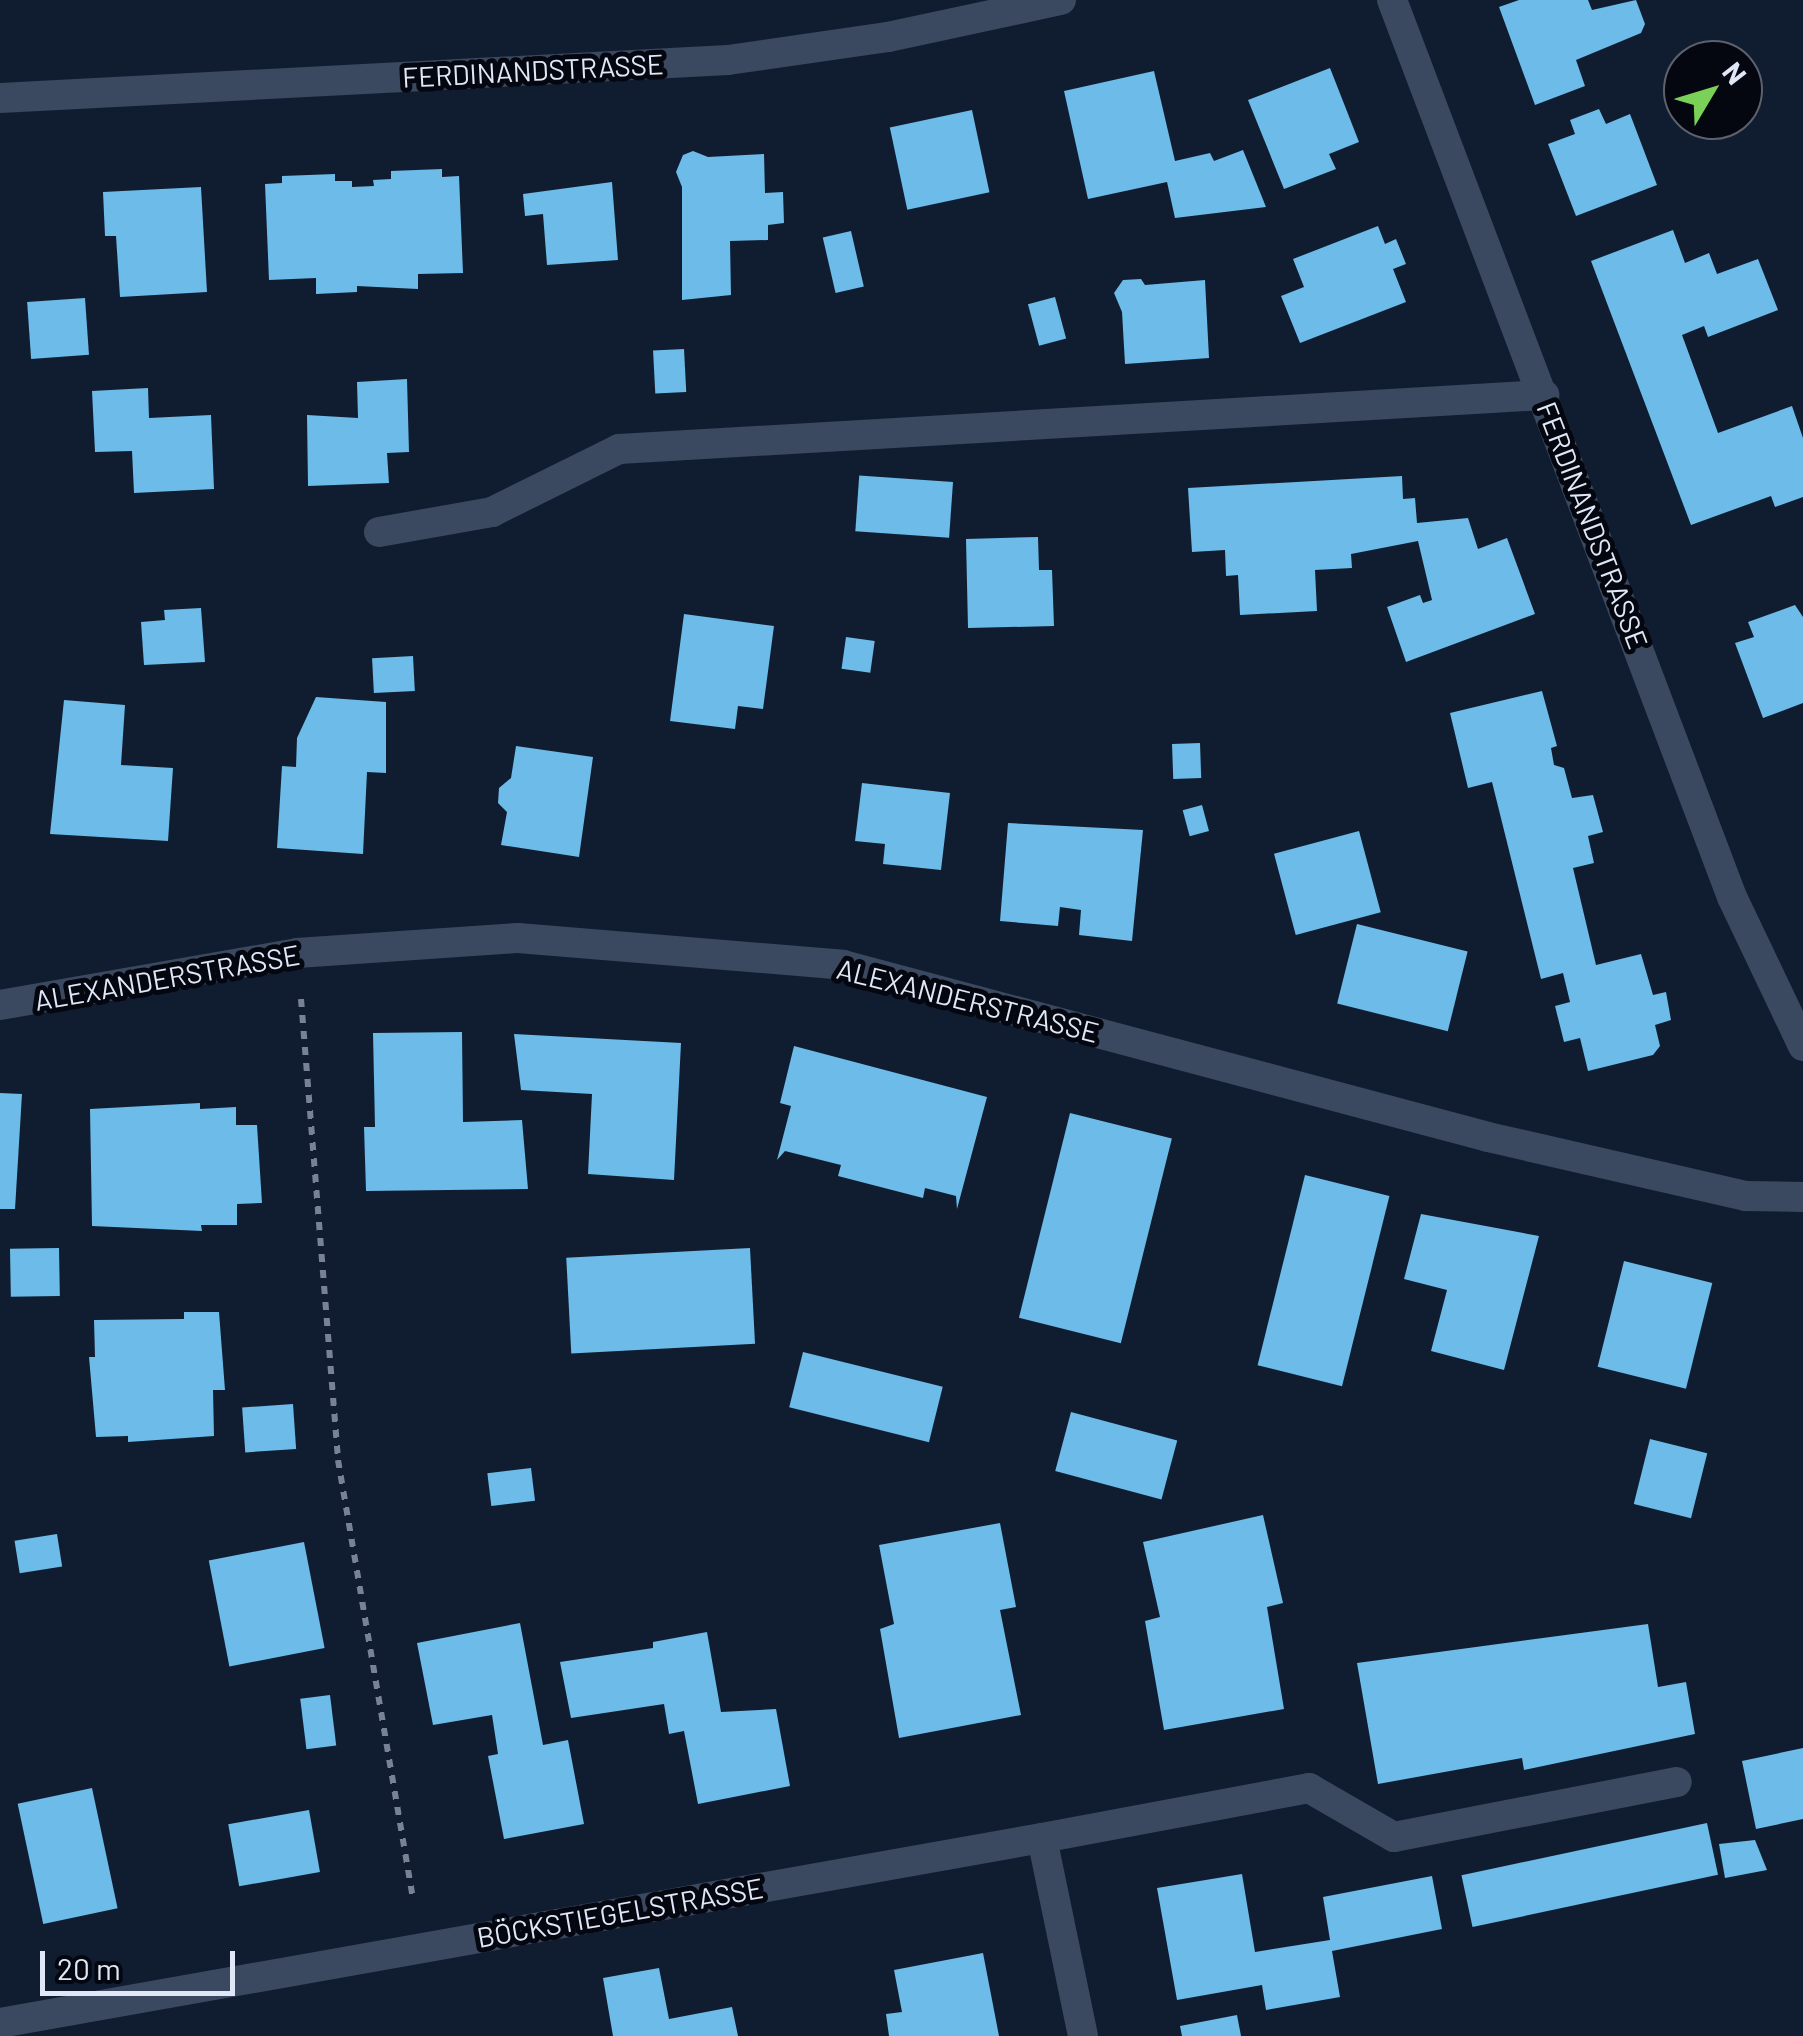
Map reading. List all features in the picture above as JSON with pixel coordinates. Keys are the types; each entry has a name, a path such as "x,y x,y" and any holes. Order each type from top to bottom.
{"street":[{"name":"FERDINANDSTRASSE","path":"0,98 728,60 888,37 1062,0"},
{"name":"FERDINANDSTRASSE","path":"1392,0 1732,896 1803,1046"},
{"path":"379,532 492,512 619,449 1544,395"},
{"name":"ALEXANDERSTRASSE","path":"0,1005 297,953 518,938 843,965 1488,1137 1746,1196 1803,1197"},
{"name":"BÖCKSTIEGELSTRASSE","path":"0,2022 1309,1788 1394,1837 1677,1782"},
{"path":"1042,1838 1083,2036"}],"path":[{"path":"297,953 338,1460 422,1947"}],"building":[{"path":"1519,0 1588,0 1592,10 1636,0 1645,24 1641,33 1576,60 1585,86 1535,105 1499,7"},
{"path":"1330,68 1359,142 1329,154 1336,169 1284,189 1248,100"},
{"path":"1154,71 1175,161 1210,153 1214,161 1243,150 1266,207 1175,218 1167,182 1088,199 1064,91"},
{"path":"1599,109 1606,124 1630,114 1657,185 1576,216 1548,144 1575,134 1570,120"},
{"path":"972,110 989,192 907,210 890,127"},
{"path":"693,151 708,157 764,154 765,193 783,192 784,223 768,225 768,240 730,241 731,295 682,300 682,187 676,172 683,155"},
{"path":"442,169 442,177 459,176 463,273 418,274 418,289 357,286 357,292 316,294 316,278 269,280 265,184 282,183 282,176 335,174 335,181 352,181 352,187 374,186 373,180 391,179 391,171"},
{"path":"612,182 618,260 547,265 543,214 525,216 523,194"},
{"path":"201,187 207,292 120,297 116,236 105,236 103,192"},
{"path":"1378,226 1385,244 1396,239 1406,264 1393,269 1406,302 1300,343 1281,296 1304,287 1293,259"},
{"path":"1673,230 1685,263 1709,253 1717,274 1758,259 1778,310 1708,337 1704,326 1682,335 1718,433 1792,406 1803,438 1803,497 1775,507 1771,496 1691,525 1591,261"},
{"path":"851,231 864,287 836,293 823,238"},
{"path":"1141,279 1145,285 1205,280 1209,358 1125,364 1122,312 1114,293 1123,280"},
{"path":"1055,297 1066,339 1039,346 1028,304"},
{"path":"85,298 89,355 31,359 27,302"},
{"path":"684,349 686,392 655,394 653,351"},
{"path":"407,379 409,452 387,453 389,483 308,486 307,415 358,418 357,382"},
{"path":"148,388 149,418 211,415 214,489 134,493 132,451 95,452 92,391"},
{"path":"859,475 953,482 949,538 855,531"},
{"path":"1402,476 1403,499 1415,498 1417,523 1468,518 1478,549 1507,538 1535,614 1406,662 1387,607 1420,595 1423,603 1432,600 1418,541 1351,554 1352,568 1315,570 1317,611 1240,615 1238,575 1226,576 1225,550 1192,552 1188,488"},
{"path":"1038,537 1039,570 1052,570 1054,626 968,628 966,539"},
{"path":"1795,605 1803,617 1803,703 1763,718 1735,643 1754,637 1748,622"},
{"path":"201,608 205,662 144,665 141,622 165,620 164,610"},
{"path":"684,614 774,626 763,709 738,706 735,729 670,721"},
{"path":"846,637 875,641 870,673 842,669"},
{"path":"413,656 415,691 374,693 372,658"},
{"path":"1542,691 1557,746 1551,748 1554,765 1564,768 1572,798 1593,795 1603,832 1588,836 1594,863 1573,868 1596,965 1641,954 1653,995 1666,992 1671,1020 1655,1025 1660,1046 1653,1055 1588,1071 1580,1038 1564,1042 1555,1006 1570,1002 1563,973 1541,979 1492,782 1468,788 1450,713"},
{"path":"316,697 386,702 386,773 367,772 363,854 277,848 282,766 296,767 297,738"},
{"path":"64,700 125,705 121,765 173,768 168,841 50,834"},
{"path":"1200,743 1201,778 1173,779 1172,744"},
{"path":"516,746 593,757 579,857 501,845 507,812 498,803 499,788 511,778"},
{"path":"862,783 950,793 941,870 883,864 885,844 855,841"},
{"path":"1202,805 1209,831 1190,836 1183,810"},
{"path":"1008,823 1143,830 1132,941 1079,935 1081,910 1060,907 1058,926 1000,921"},
{"path":"1359,831 1381,912 1296,935 1274,854"},
{"path":"1357,924 1468,952 1448,1031 1337,1004"},
{"path":"462,1032 463,1122 522,1120 528,1189 366,1191 364,1127 375,1127 373,1033"},
{"path":"514,1034 681,1043 674,1180 588,1174 592,1094 521,1090"},
{"path":"794,1046 987,1097 957,1209 956,1196 925,1188 923,1198 838,1176 841,1165 785,1151 777,1160 791,1106 780,1103"},
{"path":"0,1093 22,1094 15,1209 0,1209"},
{"path":"200,1103 200,1109 236,1107 236,1125 257,1125 262,1203 237,1204 237,1225 201,1225 202,1231 92,1226 90,1109"},
{"path":"1070,1113 1172,1138 1121,1343 1019,1318"},
{"path":"1305,1175 1389,1196 1342,1386 1258,1365"},
{"path":"1421,1214 1539,1236 1504,1370 1431,1351 1447,1290 1404,1279"},
{"path":"59,1248 60,1296 11,1297 10,1249"},
{"path":"750,1248 755,1344 571,1353 566,1258"},
{"path":"1624,1261 1712,1283 1686,1389 1598,1367"},
{"path":"184,1312 219,1312 225,1390 213,1390 214,1436 128,1442 128,1436 96,1437 89,1357 95,1357 94,1320 184,1319"},
{"path":"803,1352 943,1387 929,1442 789,1407"},
{"path":"293,1404 296,1449 245,1452 242,1408"},
{"path":"1071,1412 1177,1440 1161,1499 1055,1471"},
{"path":"1650,1439 1707,1453 1691,1518 1634,1504"},
{"path":"531,1468 535,1501 491,1506 487,1473"},
{"path":"1263,1515 1283,1603 1267,1607 1284,1709 1164,1730 1145,1621 1160,1617 1143,1542"},
{"path":"1000,1523 1016,1607 1000,1610 1021,1715 899,1738 880,1629 894,1624 879,1545"},
{"path":"57,1534 62,1567 20,1573 15,1541"},
{"path":"304,1542 325,1648 229,1667 209,1561"},
{"path":"520,1623 543,1745 568,1740 584,1824 504,1839 488,1756 498,1754 492,1715 433,1725 417,1643"},
{"path":"1648,1624 1658,1687 1686,1682 1695,1734 1524,1770 1522,1758 1378,1784 1357,1663"},
{"path":"707,1632 721,1712 776,1709 790,1786 698,1804 684,1731 669,1734 664,1704 571,1718 560,1662 653,1648 653,1642"},
{"path":"330,1695 336,1746 306,1749 300,1699"},
{"path":"1803,1748 1803,1819 1756,1829 1742,1761"},
{"path":"92,1788 118,1908 43,1924 18,1804"},
{"path":"309,1810 320,1872 239,1886 228,1824"},
{"path":"1707,1823 1718,1875 1473,1927 1461,1875"},
{"path":"1755,1840 1767,1870 1725,1878 1719,1844"},
{"path":"1242,1874 1255,1952 1330,1940 1323,1897 1432,1876 1442,1929 1332,1951 1340,1997 1266,2010 1262,1985 1177,2000 1157,1888"},
{"path":"983,1953 999,2036 889,2036 886,2014 902,2012 894,1970"},
{"path":"659,1968 669,2019 732,2007 738,2036 613,2036 603,1978"},
{"path":"1237,2015 1241,2036 1182,2036 1180,2026"}]}
